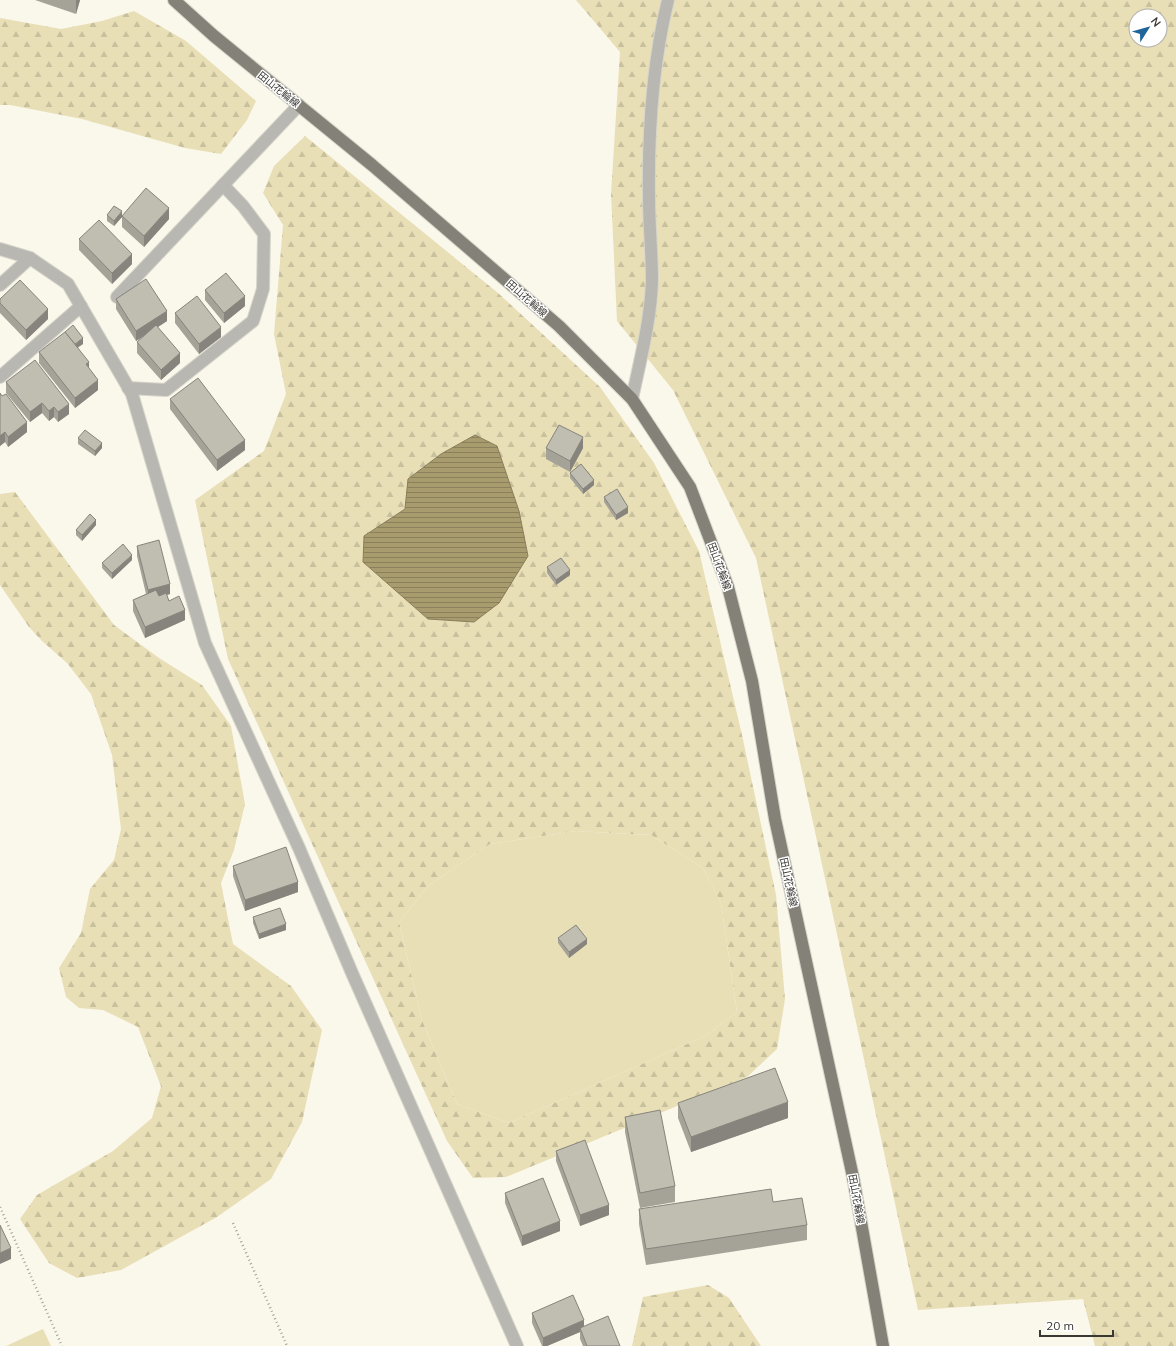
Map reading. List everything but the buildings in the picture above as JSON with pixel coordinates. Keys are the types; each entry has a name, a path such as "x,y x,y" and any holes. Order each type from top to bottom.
{"main road":[{"name":"田山花輪線","path":"174,0 214,36 372,164 559,326 632,399 690,487 728,587 752,681 775,819 853,1177 883,1346"}],"street":[{"path":"632,399 647,326 652,280 649,198 652,88 662,22 668,0"},
{"path":"117,297 299,105"},
{"path":"128,388 166,390 253,321 263,289 264,234 243,206 223,185"},
{"path":"0,249 30,258 68,284 132,394 205,643 299,848 352,973 517,1346"},
{"path":"0,285 30,258"},
{"path":"0,377 81,306"}],"path":[{"path":"0,1207 62,1346"},
{"path":"233,1223 287,1346"}],"green space":[{"path":"576,0 1176,0 1176,1346 1095,1346 1083,1299 918,1310 756,558 673,390 617,321 611,194 620,52"},
{"path":"134,11 186,41 256,101 247,120 221,154 185,148 82,119 10,105 0,105 0,18 61,29 102,21"},
{"path":"305,136 498,293 600,387 654,463 699,551 742,735 776,895 785,999 777,1049 747,1077 506,1177 473,1178 447,1141 228,659 195,500 264,451 286,394 274,334 283,225 263,193 274,166","holes":["405,509 363,562 364,536","576,831 651,835 703,868 721,903 737,1012 705,1036 509,1123 457,1104 422,1020 399,922 428,886 490,844"]},
{"path":"15,492 114,625 159,658 202,685 231,726 245,804 234,850 221,883 233,944 291,986 322,1030 302,1122 271,1179 217,1217 121,1270 77,1278 49,1263 20,1219 37,1195 113,1151 152,1118 161,1086 138,1027 103,1010 79,1008 66,997 59,968 81,933 90,889 114,860 121,829 112,755 91,694 67,663 42,641 29,627 0,585 0,494"},
{"path":"576,831 651,835 703,868 721,903 737,1012 705,1036 509,1123 457,1104 422,1020 399,922 428,886 490,844"},
{"path":"708,1285 729,1298 761,1346 632,1346 643,1297"},
{"path":"43,1329 51,1346 6,1346"}],"shaded area":[{"path":"475,435 497,446 519,511 528,556 499,603 474,622 428,619 363,562 364,536 405,509 408,479 441,454"}]}
